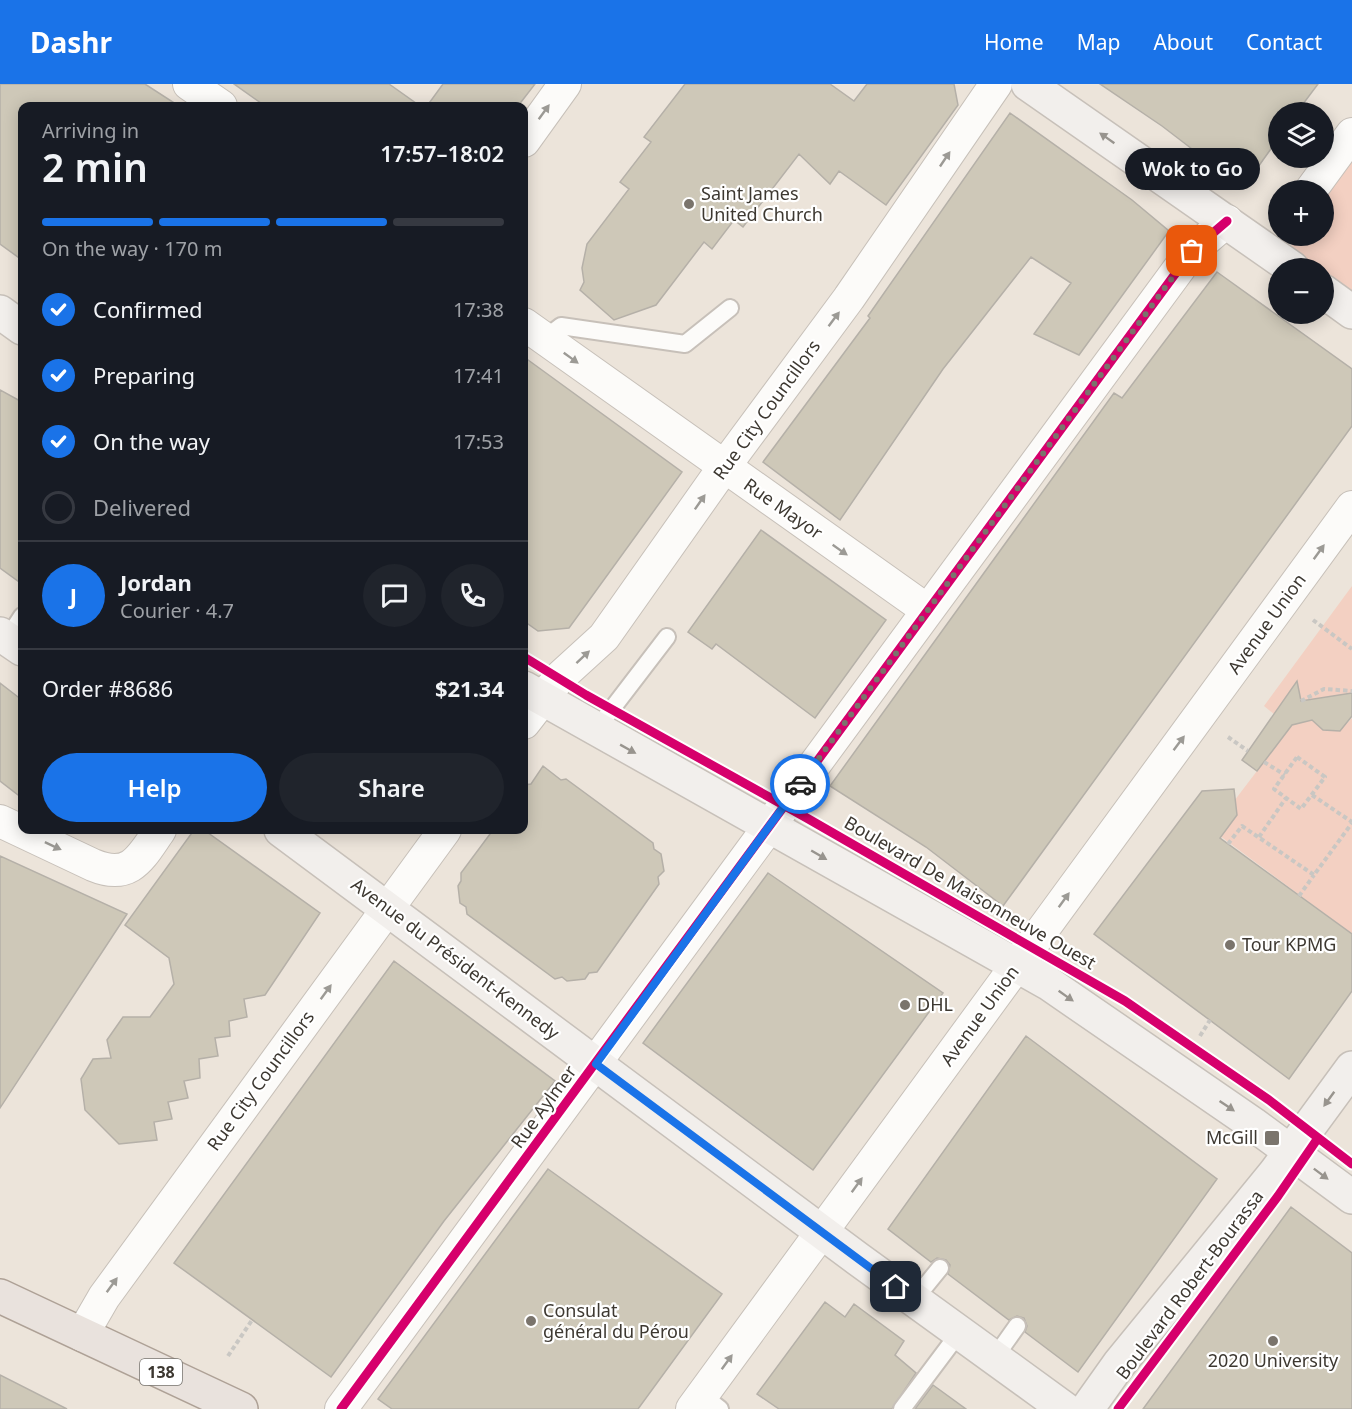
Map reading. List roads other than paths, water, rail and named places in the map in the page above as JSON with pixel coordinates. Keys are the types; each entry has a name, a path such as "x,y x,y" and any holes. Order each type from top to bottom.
{"main road":[{"name":"138","path":"0,1296 241,1409"}],"street":[{"path":"189,84 214,102"},
{"path":"528,135 565,84"},
{"name":"Rue City Councillors","path":"529,703 604,637 724,467 849,298 996,84"},
{"path":"1028,84 1227,221 1279,251"},
{"path":"1318,180 1352,135"},
{"name":"Rue Aylmer","path":"341,1409 1192,251 1227,221"},
{"path":"1334,299 1352,312"},
{"path":"0,312 18,325"},
{"name":"Rue Mayor","path":"534,331 927,610"},
{"name":"Avenue Union","path":"705,1404 822,1232 1352,508"},
{"path":"529,703 595,731 768,826 984,950 1017,964 1048,983 1291,1152 1352,1197"},
{"path":"0,821 18,830"},
{"path":"27,834 93,865 111,870 130,868 157,834"},
{"name":"Avenue du Président-Kennedy","path":"286,834 388,907 958,1333 1065,1409"},
{"name":"Rue City Councillors","path":"82,1335 104,1297 442,834"},
{"name":"Boulevard Robert-Bourassa","path":"1087,1409 1119,1364 1291,1152 1352,1068"}],"lane":[{"path":"534,331 561,326 685,344 730,308"},
{"path":"595,731 667,637"},
{"path":"914,1300 940,1268"},
{"path":"995,1358 1017,1326"},
{"path":"902,1409 958,1333"}],"place":[{"name":"Saint James United Church","path":"689,204"},
{"name":"Wok to Go","path":"1192,251"},
{"name":"Tour KPMG","path":"1230,945"},
{"name":"DHL","path":"905,1005"},
{"name":"McGill","path":"1272,1138"},
{"name":"Consulat général du Pérou","path":"531,1321"},
{"name":"2020 University","path":"1273,1341"}]}
